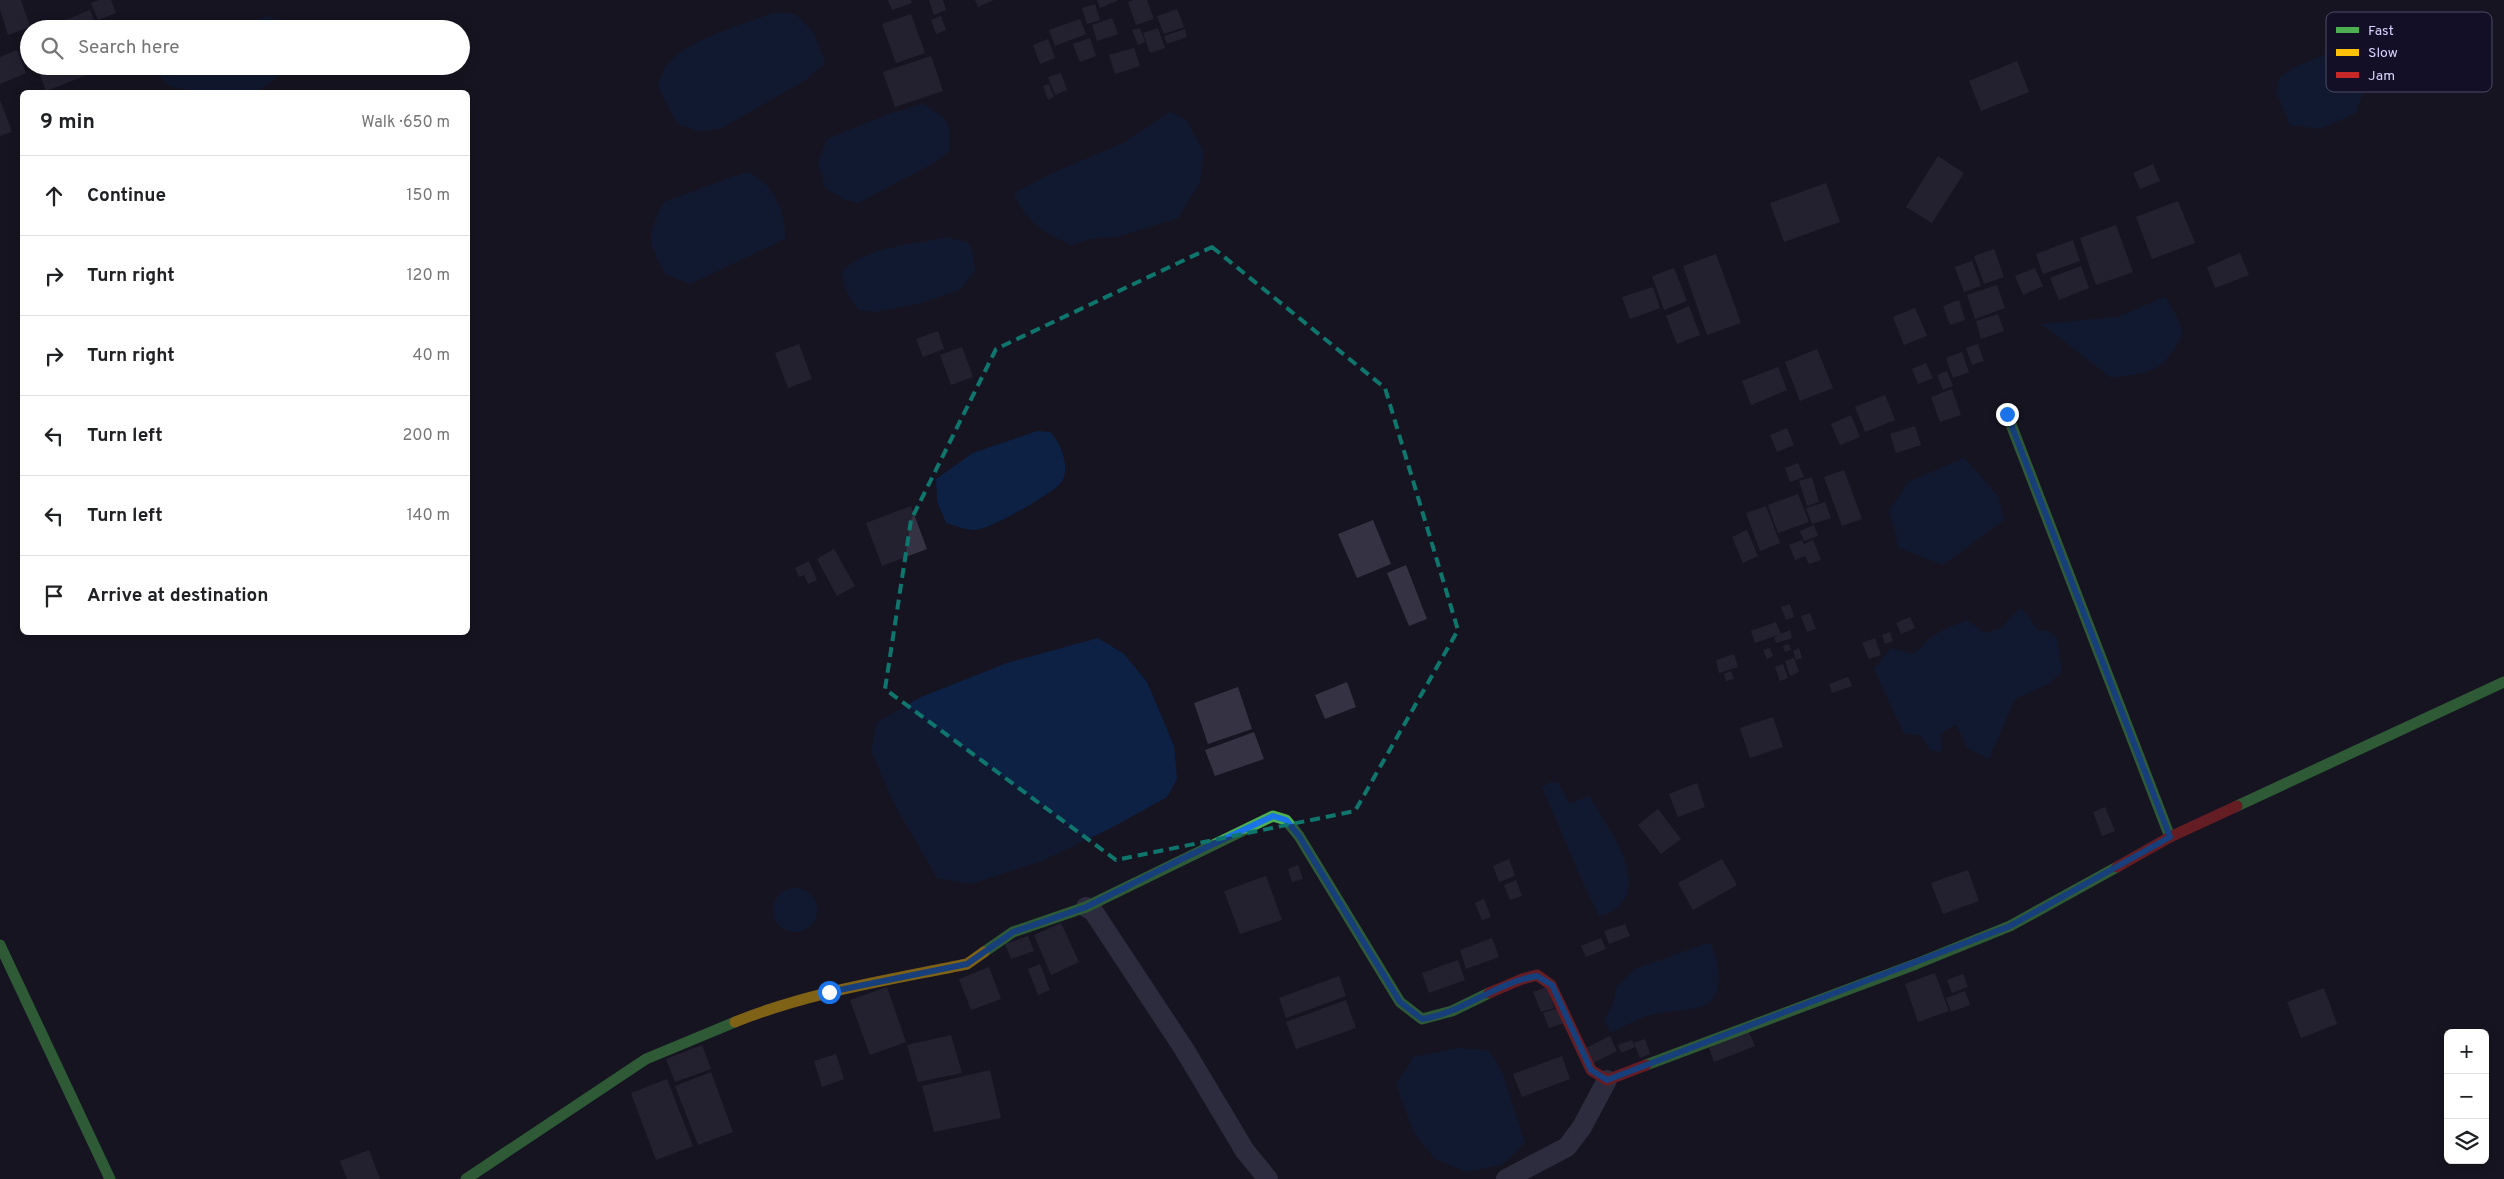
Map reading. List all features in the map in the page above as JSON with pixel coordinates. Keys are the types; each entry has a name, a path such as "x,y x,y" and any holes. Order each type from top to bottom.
{"street":[{"path":"2007,414 2170,837"},
{"path":"1506,1179 1567,1147 1582,1127 1607,1080 2010,926 2170,837 2504,682"},
{"path":"466,1179 646,1059 764,1010 829,992 967,964 1013,932 1086,907 1273,816 1286,820 1299,836 1400,1002 1422,1019 1440,1016 1518,978 1537,976 1552,985 1591,1070 1607,1080"},
{"path":"1086,907 1093,911 1184,1049 1245,1151 1268,1179"},
{"path":"0,945 110,1179"}],"highlighted area":[{"path":"1212,247 1385,388 1458,630 1355,811 1116,860 885,689 911,520 996,349"}],"water":[{"path":"773,13 795,14 814,33 825,63 804,81 720,129 699,131 677,124 657,85 665,67 685,49 699,41"},
{"path":"268,16 275,20 255,20"},
{"path":"2326,54 2326,92 2363,92 2356,113 2320,129 2290,125 2276,92 2279,78 2295,67"},
{"path":"160,75 278,75 267,85 258,90 192,90 169,85"},
{"path":"923,104 946,122 950,134 950,151 934,163 858,203 846,200 825,188 818,163 827,139 889,114"},
{"path":"1170,112 1186,120 1204,152 1200,182 1178,218 1117,237 1092,239 1071,245 1044,231 1024,212 1014,193 1050,174 1123,143"},
{"path":"746,172 764,182 776,199 783,219 785,239 690,284 665,274 655,254 651,238 654,223 664,202"},
{"path":"946,237 969,243 973,254 975,271 959,290 918,304 875,312 859,310 855,306 845,287 842,271 853,262 878,251"},
{"path":"2165,297 2177,317 2183,333 2169,356 2162,363 2155,368 2137,374 2111,378 2042,324 2117,317"},
{"path":"1037,431 1050,432 1061,449 1064,457 1065,472 1060,484 1020,511 984,528 968,529 946,523 937,501 936,479 973,453"},
{"path":"1964,458 1998,496 2004,520 1943,565 1899,548 1889,511 1908,482"},
{"path":"2020,608 2027,613 2037,630 2049,631 2057,638 2062,672 2048,684 2015,699 1989,759 1967,748 1956,724 1940,735 1942,752 1930,750 1920,735 1904,734 1874,669 1891,648 1912,654 1934,635 1967,620 1985,633 2001,628"},
{"path":"1098,638 1124,654 1147,682 1174,746 1177,779 1167,797 1113,827 1044,860 971,884 937,878 892,800 871,750 877,722 921,697 1007,663"},
{"path":"1551,782 1559,783 1569,804 1589,796 1622,853 1627,866 1628,891 1623,901 1614,910 1599,916 1542,787"},
{"path":"795,888 807,892 813,898 817,910 813,922 807,928 795,932 783,928 777,922 773,910 777,898 783,892"},
{"path":"1705,944 1711,944 1718,968 1718,986 1712,1000 1698,1007 1647,1016 1611,1032 1604,1021 1612,1006 1617,986 1635,969"},
{"path":"1458,1048 1489,1050 1503,1074 1525,1143 1503,1164 1467,1172 1435,1159 1414,1133 1396,1084 1414,1057"}],"building":[{"path":"0,0 21,0 28,20 20,20 20,31 8,35 0,9"},
{"path":"99,0 111,0 116,13 98,20 91,3"},
{"path":"888,0 911,0 912,3 892,10"},
{"path":"929,0 943,0 946,10 934,15"},
{"path":"975,0 994,0 978,7"},
{"path":"1097,0 1119,0 1100,8"},
{"path":"1147,0 1154,19 1136,25 1128,2"},
{"path":"1095,4 1100,20 1087,24 1082,8"},
{"path":"1177,9 1184,27 1164,34 1157,16"},
{"path":"90,10 94,20 66,20"},
{"path":"911,14 925,53 896,63 882,24"},
{"path":"941,16 946,30 936,34 931,20"},
{"path":"1112,18 1118,34 1097,41 1092,25"},
{"path":"1080,19 1086,34 1055,46 1049,30"},
{"path":"1140,28 1145,42 1138,45 1132,30"},
{"path":"1158,28 1165,48 1150,53 1143,33"},
{"path":"1185,29 1187,37 1167,44 1164,36"},
{"path":"1090,38 1096,56 1080,62 1073,44"},
{"path":"1048,39 1055,58 1040,64 1033,45"},
{"path":"1134,48 1140,66 1115,74 1109,55"},
{"path":"17,50 20,58 21,75 0,84 0,57"},
{"path":"931,56 943,91 895,107 883,72"},
{"path":"2017,61 2029,92 1981,111 1969,81"},
{"path":"1061,73 1067,90 1055,95 1048,77"},
{"path":"40,75 87,75 49,90 46,90"},
{"path":"1049,84 1054,97 1048,100 1043,86"},
{"path":"0,100 12,132 0,136"},
{"path":"1938,156 1964,173 1932,223 1906,207"},
{"path":"2153,164 2160,181 2140,189 2133,173"},
{"path":"1826,183 1840,222 1784,242 1770,203"},
{"path":"2178,201 2195,243 2152,259 2136,217"},
{"path":"2116,225 2133,272 2096,285 2080,238"},
{"path":"2073,240 2080,261 2043,274 2036,254"},
{"path":"1994,249 2004,277 1984,284 1974,256"},
{"path":"2240,253 2249,275 2215,288 2207,267"},
{"path":"1716,254 1741,323 1707,335 1683,266"},
{"path":"1972,261 1981,286 1964,292 1955,267"},
{"path":"2081,266 2089,288 2059,300 2050,278"},
{"path":"1674,268 1687,301 1664,310 1652,276"},
{"path":"2035,268 2043,286 2023,295 2015,276"},
{"path":"1997,285 2005,308 1975,319 1967,295"},
{"path":"1653,287 1660,308 1630,319 1622,297"},
{"path":"1959,300 1965,320 1950,325 1943,306"},
{"path":"1689,306 1700,335 1677,344 1666,316"},
{"path":"1915,308 1927,336 1904,345 1893,317"},
{"path":"1998,314 2004,331 1981,339 1976,321"},
{"path":"938,331 944,349 923,357 916,339"},
{"path":"799,344 812,379 788,388 775,353"},
{"path":"1978,344 1984,361 1972,365 1966,348"},
{"path":"962,347 973,377 951,385 940,355"},
{"path":"1817,349 1833,388 1800,401 1785,362"},
{"path":"1962,352 1969,372 1953,378 1946,358"},
{"path":"1926,363 1933,378 1918,384 1912,369"},
{"path":"1778,367 1787,390 1751,405 1742,381"},
{"path":"1947,371 1953,386 1943,390 1937,375"},
{"path":"1952,389 1961,415 1940,422 1931,397"},
{"path":"1885,395 1895,420 1865,432 1855,407"},
{"path":"1851,415 1860,437 1840,445 1831,424"},
{"path":"1915,426 1921,445 1896,453 1890,434"},
{"path":"1787,428 1794,445 1777,452 1770,435"},
{"path":"1798,463 1804,477 1790,482 1785,468"},
{"path":"1844,470 1862,519 1842,526 1824,477"},
{"path":"1812,477 1819,502 1807,506 1799,481"},
{"path":"1798,494 1809,522 1778,533 1768,505"},
{"path":"1825,502 1831,518 1812,524 1806,508"},
{"path":"911,506 927,549 882,566 866,523"},
{"path":"1766,506 1780,543 1760,551 1746,513"},
{"path":"1373,520 1391,564 1357,578 1338,534"},
{"path":"1814,525 1818,536 1804,541 1800,531"},
{"path":"1747,530 1758,556 1743,563 1732,537"},
{"path":"1802,540 1804,544 1813,540 1821,560 1809,564 1805,556 1795,560 1789,545"},
{"path":"834,549 855,586 837,596 817,559"},
{"path":"809,561 817,580 808,584 804,575 799,577 795,568"},
{"path":"1406,565 1427,619 1409,626 1387,573"},
{"path":"1790,604 1794,617 1786,620 1781,607"},
{"path":"1810,613 1816,629 1807,632 1801,616"},
{"path":"1910,617 1915,628 1901,634 1896,623"},
{"path":"1776,622 1781,634 1755,643 1751,631"},
{"path":"1790,630 1792,638 1776,643 1774,637"},
{"path":"1890,632 1893,641 1885,644 1882,635"},
{"path":"1875,638 1881,655 1869,659 1862,643"},
{"path":"1789,644 1791,650 1785,652 1783,646"},
{"path":"1770,648 1773,656 1767,659 1763,650"},
{"path":"1799,648 1802,658 1796,660 1793,651"},
{"path":"1734,654 1738,667 1719,673 1716,660"},
{"path":"1794,658 1799,672 1790,676 1785,661"},
{"path":"1783,664 1788,678 1780,681 1775,667"},
{"path":"1731,671 1734,679 1726,681 1724,674"},
{"path":"1848,677 1852,686 1832,693 1829,684"},
{"path":"1347,682 1356,707 1325,719 1315,695"},
{"path":"1238,687 1252,729 1208,744 1194,703"},
{"path":"1773,717 1783,747 1750,758 1740,728"},
{"path":"1254,732 1264,759 1215,776 1205,750"},
{"path":"1697,783 1705,807 1678,817 1669,794"},
{"path":"2105,807 2115,831 2102,836 2093,812"},
{"path":"1658,809 1681,839 1661,854 1638,825"},
{"path":"1509,859 1515,876 1499,882 1493,866"},
{"path":"1722,859 1737,885 1693,910 1678,883"},
{"path":"1298,865 1303,879 1292,882 1288,869"},
{"path":"1968,870 1979,901 1943,914 1931,883"},
{"path":"1266,876 1282,920 1240,934 1224,891"},
{"path":"1516,880 1522,896 1510,900 1504,885"},
{"path":"1484,899 1491,917 1482,920 1475,903"},
{"path":"1061,923 1079,962 1051,975 1034,935"},
{"path":"1625,924 1630,936 1609,944 1604,931"},
{"path":"1028,936 1034,951 1011,959 1005,944"},
{"path":"1492,938 1499,957 1466,969 1460,950"},
{"path":"1601,938 1606,949 1586,957 1581,946"},
{"path":"1458,960 1465,980 1429,993 1422,973"},
{"path":"1040,964 1050,990 1038,995 1028,969"},
{"path":"989,967 1001,999 971,1010 959,979"},
{"path":"1935,973 1949,1011 1918,1022 1905,984"},
{"path":"1963,974 1968,987 1952,993 1947,980"},
{"path":"1339,976 1346,996 1286,1018 1279,998"},
{"path":"887,987 906,1042 870,1055 850,1000"},
{"path":"1547,987 1554,1008 1541,1012 1533,992"},
{"path":"2324,988 2337,1024 2301,1038 2287,1002"},
{"path":"1965,991 1970,1005 1951,1012 1946,998"},
{"path":"1346,1000 1356,1028 1296,1049 1286,1022"},
{"path":"1558,1008 1564,1023 1549,1028 1543,1013"},
{"path":"1748,1030 1755,1046 1714,1062 1708,1045"},
{"path":"951,1035 962,1073 918,1082 907,1045"},
{"path":"1610,1036 1617,1051 1593,1063 1586,1048"},
{"path":"1645,1039 1650,1054 1640,1058 1634,1043"},
{"path":"1632,1040 1635,1047 1621,1053 1618,1045"},
{"path":"702,1045 711,1069 675,1082 666,1059"},
{"path":"836,1054 844,1079 822,1087 814,1061"},
{"path":"1562,1056 1570,1079 1522,1097 1513,1074"},
{"path":"990,1070 1001,1118 934,1132 922,1086"},
{"path":"711,1072 733,1132 698,1145 675,1086"},
{"path":"667,1079 693,1146 656,1160 631,1093"},
{"path":"369,1150 380,1179 347,1179 340,1161"}],"traffic: fast":[{"path":"2007,414 2170,837"},
{"path":"2237,806 2504,682"},
{"path":"984,952 1013,932 1086,907 1273,816 1286,820 1299,836 1400,1002 1422,1019 1452,1011 1489,993"},
{"path":"1646,1065 1916,964 2010,926 2117,867"},
{"path":"0,945 110,1179"},
{"path":"466,1179 646,1059 735,1022"}],"traffic: slow":[{"path":"735,1022 820,995 879,981 967,964 984,952"}],"traffic: jam":[{"path":"2117,867 2170,837 2237,806"},
{"path":"1489,993 1522,979 1537,975 1551,985 1591,1070 1607,1080 1646,1065"}],"route":[{"path":"829,992 967,964 1013,932 1086,907 1273,816 1286,820 1299,836 1400,1002 1422,1019 1440,1016 1518,978 1537,976 1552,985 1591,1070 1607,1080 1916,964 2010,926 2170,837 2007,414"}]}
